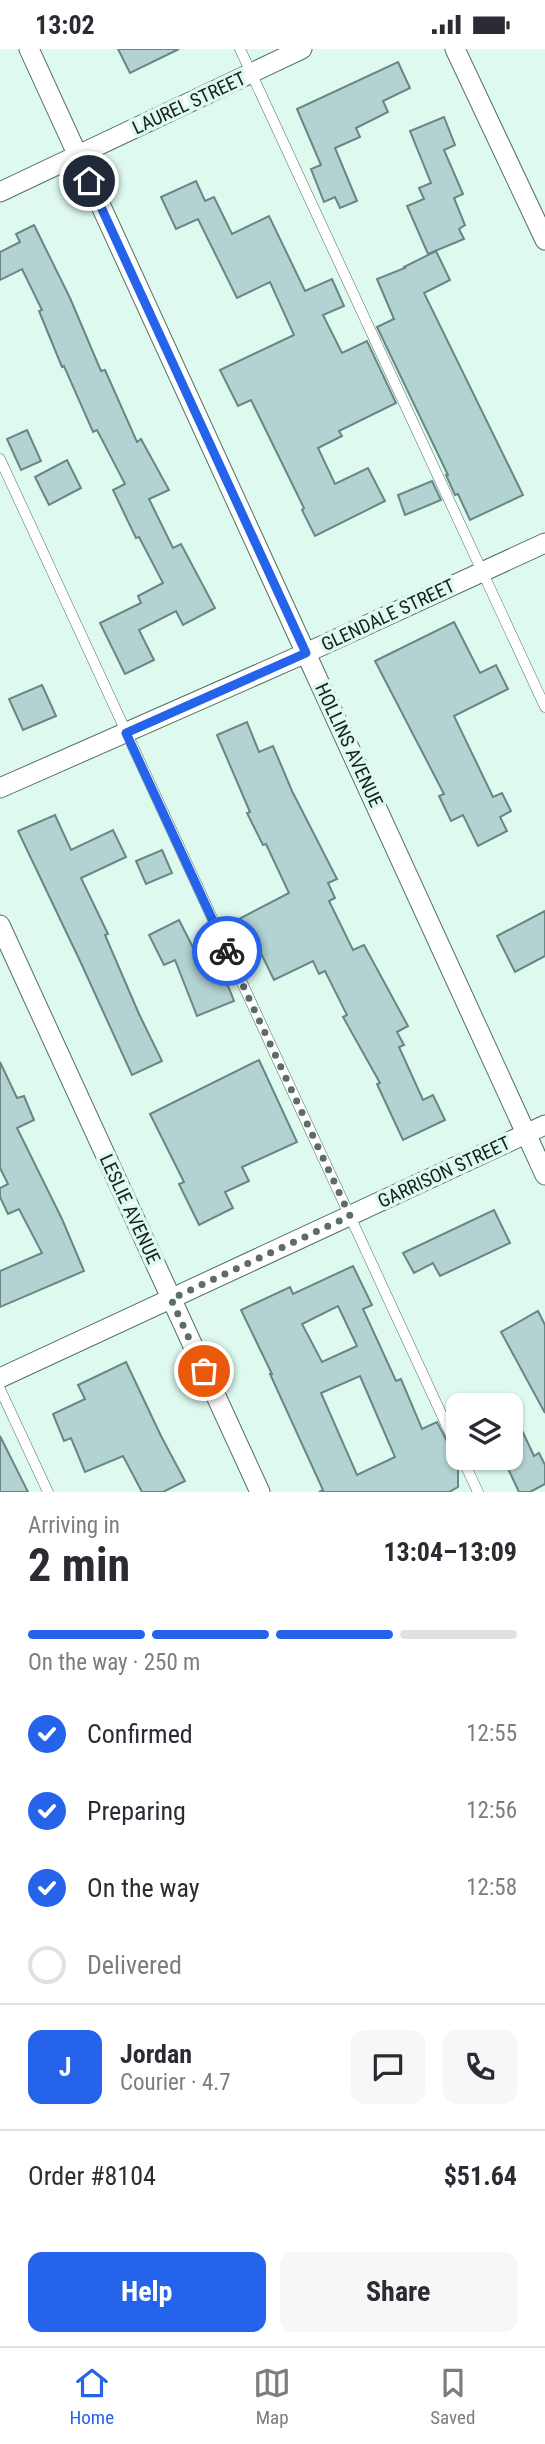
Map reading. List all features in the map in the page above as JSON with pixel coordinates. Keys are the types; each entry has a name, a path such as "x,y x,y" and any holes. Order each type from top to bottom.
{"street":[{"name":"HOLLINS AVENUE","path":"29,49 545,1175"},
{"name":"LAUREL STREET","path":"0,192 302,49"},
{"path":"455,49 545,240"},
{"name":"GLENDALE STREET","path":"0,788 306,653 545,543"},
{"name":"LESLIE AVENUE","path":"0,925 260,1492"},
{"name":"GARRISON STREET","path":"0,1378 545,1125"}],"lane":[{"path":"240,49 545,707"},
{"path":"0,459 446,1424"},
{"path":"0,1388 48,1492"},
{"path":"468,1470 478,1492"}],"building":[{"path":"118,49 179,49 130,73"},
{"path":"398,62 410,88 383,101 388,112 356,128 360,137 335,148 357,201 340,208 335,197 324,202 311,169 321,165 297,109"},
{"path":"444,117 455,145 444,150 463,194 454,198 465,225 459,229 464,239 428,254 407,206 424,199 419,188 431,183 410,131"},
{"path":"196,181 205,201 214,197 232,234 269,216 305,291 332,279 344,306 323,315 342,353 367,341 396,403 339,431 342,436 318,448 335,484 368,468 385,501 315,536 251,400 238,406 220,370 294,335 270,282 237,298 198,219 176,229 161,197"},
{"path":"34,225 137,442 141,439 169,490 149,499 173,548 181,544 215,608 183,625 176,611 139,630 154,660 125,674 100,623 141,603 138,596 163,583 139,537 136,538 113,490 125,484 97,430 93,432 64,366 62,367 39,311 42,310 22,269 0,280 0,252 20,242 16,234"},
{"path":"436,251 450,280 424,293 523,495 470,520 458,494 455,495 377,327 394,319 377,279"},
{"path":"27,430 41,461 21,470 7,439"},
{"path":"67,460 81,488 49,505 35,477"},
{"path":"432,481 441,500 405,515 398,495"},
{"path":"454,622 480,673 496,665 508,689 454,716 493,797 502,793 511,811 500,817 507,831 478,846 463,815 451,821 439,796 444,794 375,661"},
{"path":"42,685 56,716 23,730 9,699"},
{"path":"247,722 259,752 273,746 292,791 337,879 328,883 335,898 329,901 353,950 364,945 408,1026 397,1032 404,1045 399,1047 423,1100 433,1095 445,1120 403,1140 377,1084 380,1083 343,1017 347,1015 325,971 319,974 313,961 274,980 257,945 253,947 239,919 289,893 266,844 263,845 247,813 250,812 217,735"},
{"path":"55,815 71,850 113,830 126,857 81,878 162,1061 132,1075 18,831"},
{"path":"162,850 172,873 146,884 136,861"},
{"path":"545,911 545,956 515,972 497,936"},
{"path":"179,920 206,973 221,968 234,1001 197,1016 175,960 164,965 149,935"},
{"path":"259,1060 297,1142 242,1167 249,1181 225,1192 233,1208 199,1225 179,1184 184,1182 150,1114"},
{"path":"0,1062 17,1098 24,1096 34,1120 17,1128 62,1219 84,1271 0,1307 0,1271 42,1253 19,1209 8,1214 0,1197 0,1188 8,1184 0,1168"},
{"path":"494,1210 510,1243 440,1276 433,1263 414,1273 403,1253"},
{"path":"353,1266 372,1305 363,1309 396,1381 401,1379 422,1429 437,1422 446,1440 446,1470 458,1470 458,1487 449,1492 319,1492 323,1490 241,1310 290,1287 293,1294","holes":["338,1306 357,1346 322,1362 302,1324","360,1376 395,1457 357,1475 321,1393"]},
{"path":"538,1311 545,1325 545,1413 501,1332"},
{"path":"126,1362 185,1481 163,1492 142,1492 123,1456 85,1472 71,1438 64,1441 53,1414 85,1399 78,1385"},
{"path":"523,1433 534,1456 539,1453 545,1465 545,1484 530,1492 519,1492 509,1470 523,1470"},
{"path":"0,1436 28,1492 0,1492"}],"way so far":[{"path":"204,1371 171,1299 350,1216 227,951"}],"route":[{"path":"89,181 306,653 126,733 227,951"}]}
